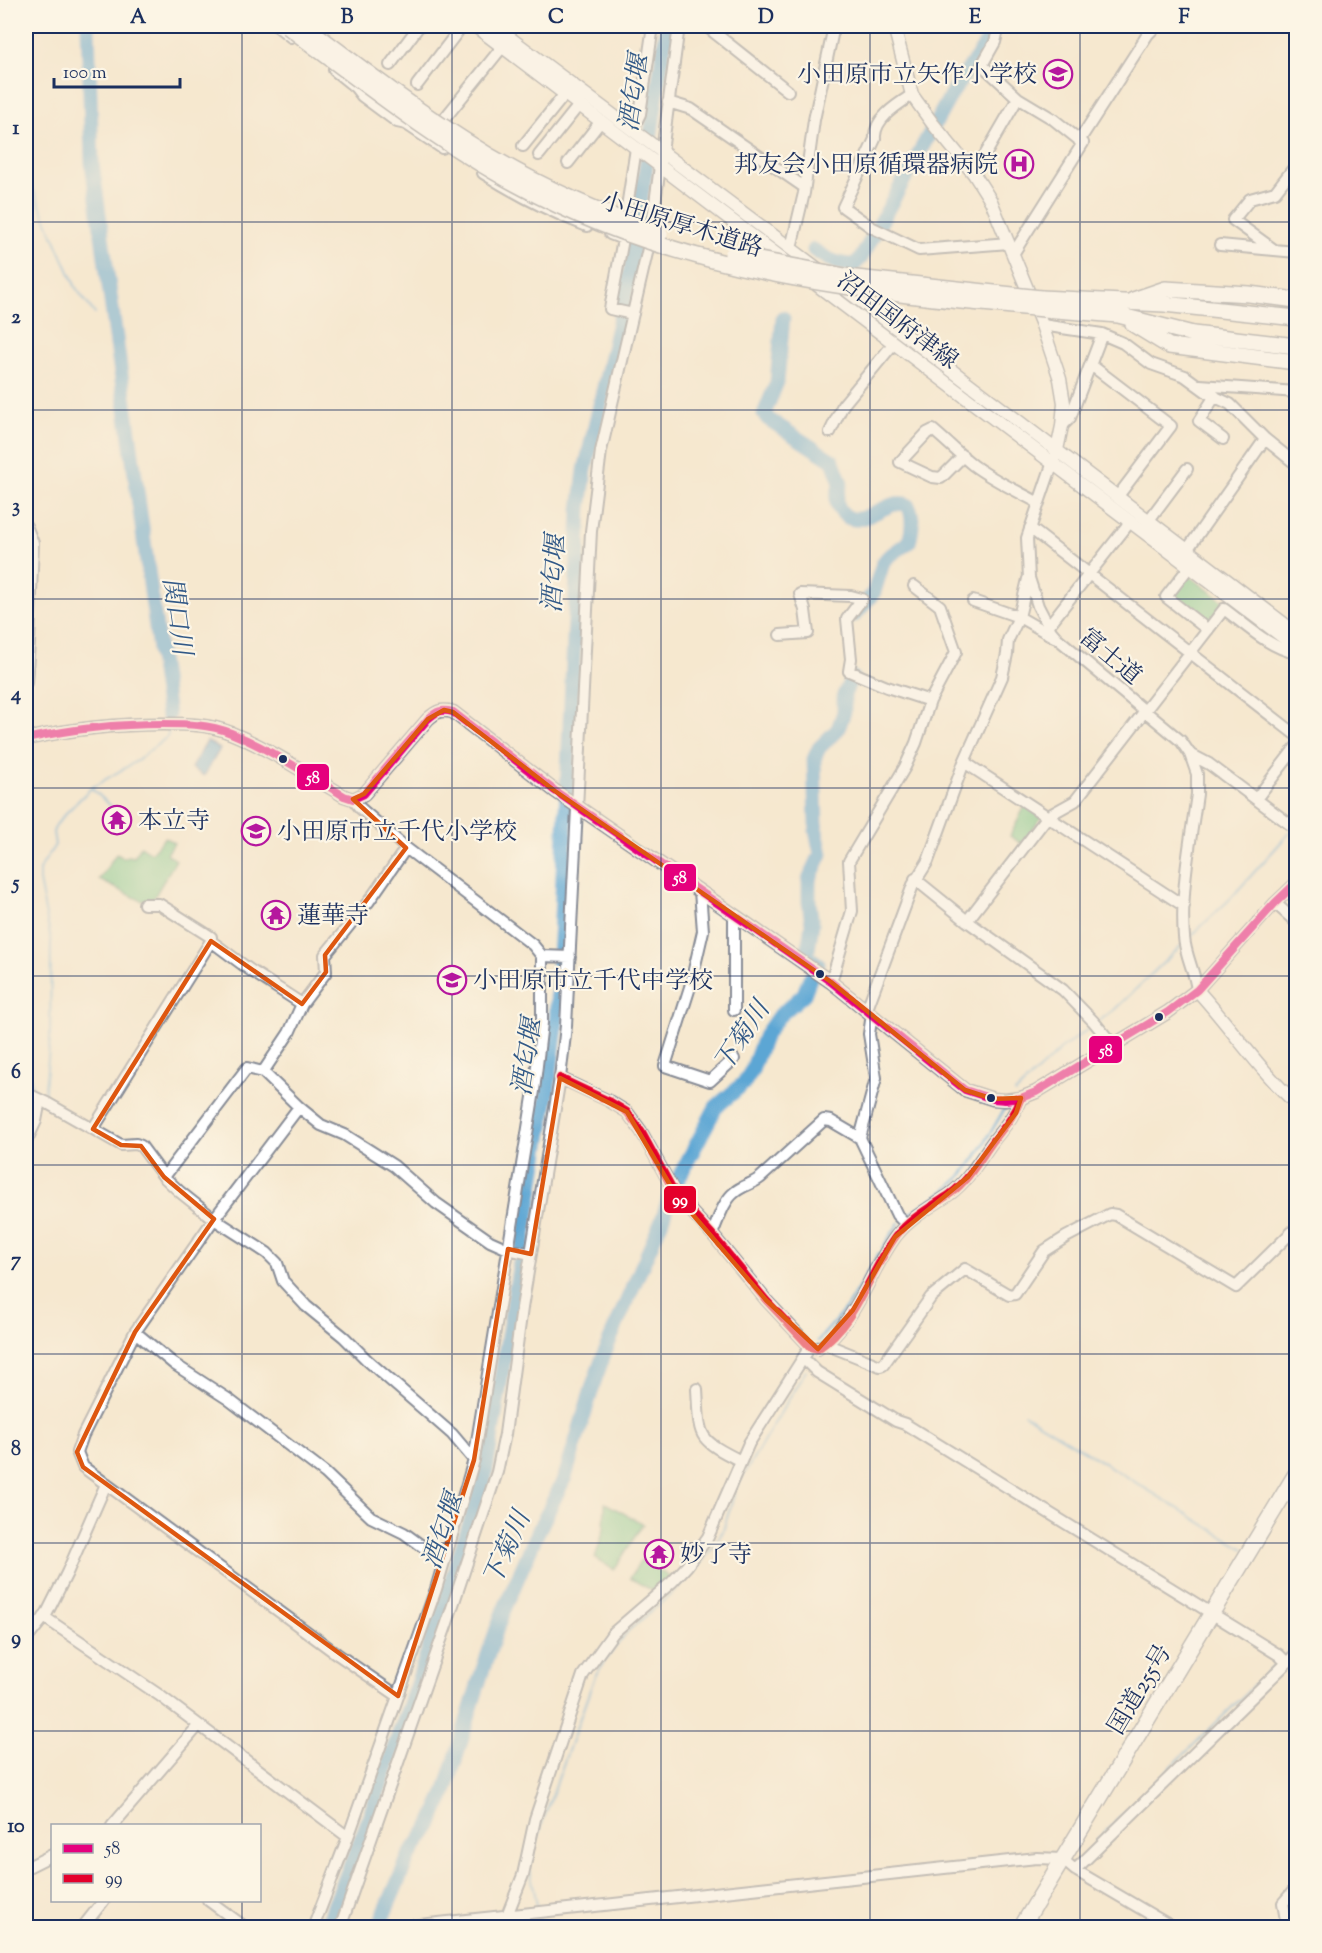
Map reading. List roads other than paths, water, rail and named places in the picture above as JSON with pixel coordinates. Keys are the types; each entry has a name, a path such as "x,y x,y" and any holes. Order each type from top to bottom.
{"highway":[{"name":"小田原厚木道路","path":"287,26 401,111 458,150 518,186 572,212 676,250 776,276 854,289 1121,309 1164,304 1296,318"},
{"name":"小田原厚木道路","path":"305,26 408,103 465,141 577,202 621,220 682,241 775,264 856,278 1043,303"},
{"path":"1275,297 1296,288"},
{"name":"小田原厚木道路","path":"1121,309 1165,289 1296,300"},
{"name":"小田原厚木道路","path":"1121,309 1193,334 1296,346"},
{"name":"小田原厚木道路","path":"1121,309 1169,346 1296,363"},
{"name":"国道255号","path":"1021,1928 1212,1612 1291,1494 1296,1474"}],"main road":[{"name":"沼田国府津線","path":"475,26 639,150 659,158 791,248 1296,633"},
{"name":"沼田国府津線","path":"494,26 632,129 659,158 894,343 1296,647"},
{"path":"894,26 912,95 974,174 991,201 1042,325 1060,379 1064,403 1057,450"},
{"path":"26,740 68,730 122,725 199,724 230,732 282,758 344,796 353,799 364,794 428,718 444,710 453,712 555,791 831,982 965,1090 1005,1100 1022,1098 1036,1092 1168,1012 1197,990 1282,1091 1296,1103"}],"street":[{"path":"277,26 397,122 406,124 509,189 564,217 623,239"},
{"path":"390,65 419,26"},
{"path":"417,85 462,26"},
{"path":"632,129 640,114 653,26"},
{"path":"340,1928 447,1623 497,1472 505,1434 566,1026 591,531 596,485 601,451 650,240 659,158 679,26"},
{"path":"706,26 788,90"},
{"path":"791,248 834,26"},
{"path":"912,95 888,112 877,127 874,134 875,139 843,207 871,227 919,250 1011,249 1083,143 1053,119 1018,98 982,65 995,42 999,26"},
{"path":"1079,141 1148,34 1156,26"},
{"path":"445,118 503,46"},
{"path":"523,146 565,94"},
{"path":"974,174 1018,98"},
{"path":"668,102 691,109 804,187"},
{"path":"538,155 579,105"},
{"path":"568,163 601,121"},
{"path":"633,314 610,309 639,150"},
{"path":"1273,249 1233,220 1251,199 1275,192 1296,165"},
{"path":"1220,245 1296,252"},
{"path":"1042,325 1102,334 1123,343 1151,364 1185,376 1238,410 1265,439 1296,464"},
{"path":"1062,426 1070,418 1102,334"},
{"path":"830,432 843,405 894,343"},
{"path":"1091,365 1170,426 1118,496"},
{"path":"1200,385 1296,392"},
{"path":"1215,396 1199,421 1223,439"},
{"path":"963,456 941,478 932,477 900,462 927,433 933,430 963,456 1001,483 1039,503"},
{"path":"1187,550 1265,439"},
{"name":"富士道","path":"1057,450 1027,538 1029,578 1038,606 1057,638 1181,741 1190,754 1209,764 1294,827"},
{"path":"1149,520 1186,469"},
{"path":"1049,625 1130,522"},
{"path":"26,526 33,543 29,555 26,683"},
{"path":"1030,528 1296,735"},
{"path":"1190,566 1166,597 1208,630"},
{"path":"860,1138 876,1078 869,1034 869,1012 893,934 915,879 931,852 964,762 1002,677 1008,640 1019,617 1029,578"},
{"path":"831,982 852,911 849,861 905,767 930,701 956,652 940,606 914,586"},
{"path":"780,635 808,633 800,594 851,596 862,600 847,619 851,659 849,671 887,687 930,701"},
{"path":"973,601 1019,617 1057,638"},
{"path":"967,921 1048,816 1075,801 1224,609 1274,645 1296,653"},
{"path":"1256,799 1296,747"},
{"path":"1190,754 1197,774 1197,794 1184,906 1185,943 1197,990"},
{"path":"964,762 1184,906"},
{"path":"353,799 360,808 406,848 546,956 570,957"},
{"path":"263,1072 289,1033 302,1004 326,972 325,956 369,902 406,848"},
{"path":"915,879 967,921 1064,990 1096,1023 1113,1045"},
{"path":"1197,990 1275,903 1296,883"},
{"path":"700,891 703,931 690,987 665,1066 710,1080 734,1059"},
{"path":"1275,903 1296,922"},
{"path":"93,1129 212,937 159,904 144,904"},
{"path":"734,915 734,1010"},
{"path":"211,941 302,1004"},
{"path":"313,1928 348,1837 444,1562 474,1460 536,1079 546,956"},
{"path":"164,1177 247,1068 263,1072 321,1125 345,1135 394,1166 436,1203 490,1241 508,1249 531,1254"},
{"path":"560,1078 627,1112 641,1131 676,1195 712,1234 766,1300 810,1347 818,1349 825,1344 853,1310 903,1221 951,1193 968,1177 1016,1113 1022,1098"},
{"path":"26,1096 43,1101 121,1145 141,1146 164,1177 214,1219 267,1253 277,1263 283,1281 306,1306 452,1434 474,1460"},
{"path":"26,1142 43,1101"},
{"path":"299,1107 214,1219 135,1332 83,1435 77,1452 83,1467 337,1654 398,1695"},
{"path":"712,1234 730,1196 736,1190 760,1178 824,1120 831,1121 860,1138 897,1215 903,1221"},
{"path":"825,1344 880,1366 884,1365 931,1297 966,1269 1009,1295 1015,1294 1044,1251 1110,1214 1126,1221 1236,1287 1296,1228"},
{"path":"135,1332 174,1364 228,1399 325,1473 371,1517 404,1533 444,1562"},
{"path":"502,1928 523,1875 535,1819 583,1675 613,1633 687,1566 708,1537 749,1443 810,1347"},
{"path":"804,1359 817,1372 836,1384 1212,1612 1284,1660"},
{"path":"697,1389 699,1424 703,1437 711,1445 741,1461"},
{"path":"26,1640 45,1617 106,1484"},
{"path":"45,1617 199,1725 348,1837"},
{"path":"1075,1870 1284,1660 1296,1654"},
{"path":"114,1824 199,1725"},
{"path":"26,1868 51,1856"},
{"path":"392,1928 549,1909 1037,1858 1062,1859 1075,1870 1174,1928"},
{"path":"1284,1928 1286,1920 1283,1903 1296,1888"},
{"path":"82,1928 102,1902"},
{"path":"211,1902 246,1928"}],"water":[{"path":"207,741 220,749 204,776 191,768"}],"waterway":[{"name":"関口川","path":"88,26 92,163 168,715"},
{"name":"酒匂堰","path":"325,1928 364,1831 418,1681 485,1477 547,1096 556,1026 580,509 585,470 630,274 667,26"},
{"name":"下菊川","path":"814,250 828,259 843,264 854,265 861,258 952,93 987,42 991,26"},
{"path":"26,173 76,288 95,314"},
{"name":"下菊川","path":"783,318 777,382 764,414 768,419 833,461 841,483 837,503 847,517 864,518 900,503 908,505 911,514 912,528 909,542 883,563 874,592 855,615"},
{"name":"下菊川","path":"816,824 814,759 819,748 838,729 844,712 844,695 852,677"},
{"name":"関口川","path":"44,1098 50,1039 51,940 39,881 39,870 55,845 53,832 65,814 91,788 135,762 167,737 169,729"},
{"path":"91,788 123,817"},
{"name":"下菊川","path":"816,831 821,854 809,880 812,924 807,956 818,964"},
{"path":"1187,940 1231,898 1291,831"},
{"path":"1099,1021 1115,1009 1181,946"},
{"name":"下菊川","path":"676,1183 716,1107 744,1083 752,1070 764,1037 778,1017 804,994 810,978"},
{"path":"1015,1093 1061,1049 1092,1026"},
{"path":"26,1058 33,1090 36,1092"},
{"path":"906,1217 949,1187 963,1174 1007,1105"},
{"name":"下菊川","path":"382,1919 409,1856 430,1826 445,1793 501,1617 535,1538 565,1477 606,1349 662,1220 670,1195"},
{"path":"882,1248 899,1223"},
{"path":"818,1341 847,1307 879,1253"},
{"path":"531,1860 595,1676 629,1630 688,1580 714,1546 723,1531 736,1488 806,1370"},
{"path":"1024,1414 1244,1549"},
{"path":"1284,1656 1296,1644"},
{"path":"1096,1841 1280,1660"},
{"path":"530,1869 538,1910"},
{"path":"539,1916 541,1928"}],"place":[{"name":"小田原市立矢作小学校","path":"1058,74"},
{"name":"邦友会小田原循環器病院","path":"1019,164"},
{"name":"本立寺","path":"117,820"},
{"name":"小田原市立千代小学校","path":"256,831"},
{"name":"蓮華寺","path":"276,915"},
{"name":"小田原市立千代中学校","path":"452,980"},
{"name":"妙了寺","path":"659,1554"}]}
